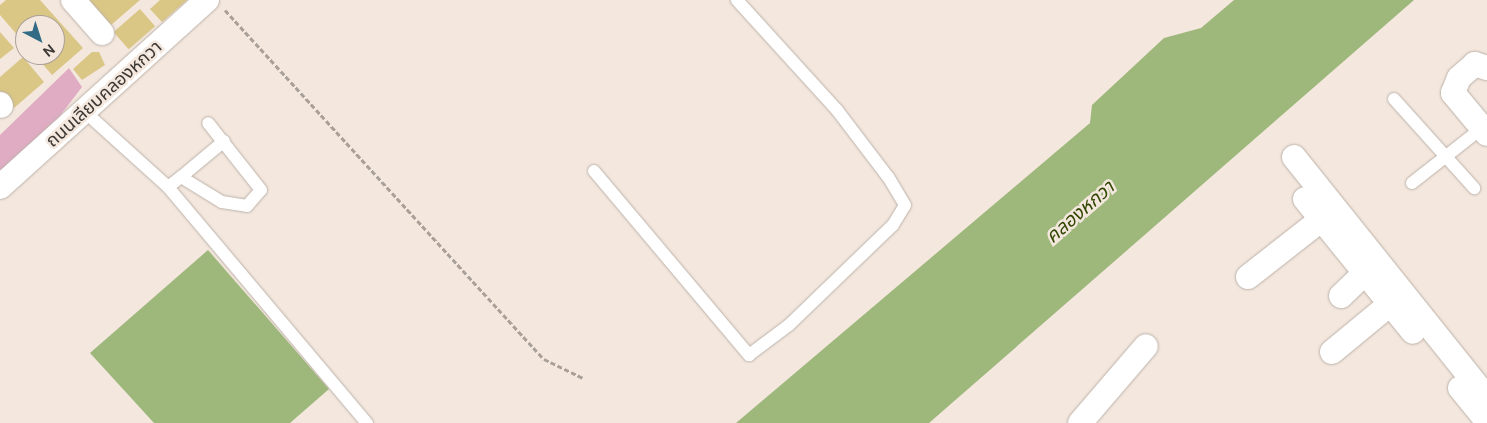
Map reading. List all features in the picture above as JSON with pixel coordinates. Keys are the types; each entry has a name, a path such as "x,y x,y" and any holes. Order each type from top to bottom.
{"street":[{"path":"73,0 102,33"},
{"name":"ถนนเลียบคลองหกวา","path":"0,186 84,111 215,4"},
{"path":"1484,131 1453,92 1458,78 1475,64 1487,68"},
{"path":"1294,157 1487,398"},
{"path":"1305,199 1487,421"},
{"path":"1248,277 1322,219"},
{"path":"1341,296 1365,273"},
{"path":"1332,352 1390,304"},
{"path":"1080,423 1146,346"}],"lane":[{"path":"594,171 750,355 789,325 893,225 905,205 888,177 838,110 737,0"},
{"path":"1394,100 1474,188"},
{"path":"84,111 168,187 367,423"},
{"path":"181,177 222,202 247,206 261,190 208,123"},
{"path":"1412,183 1484,131"},
{"path":"168,187 224,141"}],"path":[{"path":"215,4 544,359 583,378"}],"shaded area":[{"path":"69,68 82,87 53,125 0,173 0,135"}],"water":[{"name":"คลองหกวา","path":"1234,0 1414,0 929,423 736,423 1090,123 1092,105 1164,38 1201,28"},
{"path":"208,250 329,389 290,423 154,423 90,353"}],"building":[{"path":"6,0 40,0 53,15 15,15 15,32 0,15 0,5"},
{"path":"88,0 140,0 111,25"},
{"path":"160,0 187,0 162,22 150,9"},
{"path":"140,9 155,26 129,49 114,32"},
{"path":"65,28 83,48 65,64"},
{"path":"0,32 14,48 0,59"},
{"path":"92,52 99,52 105,65 82,80 73,69"},
{"path":"15,64 30,65 44,82 14,108 0,91 0,77"},
{"path":"44,65 63,65 52,75"}]}
